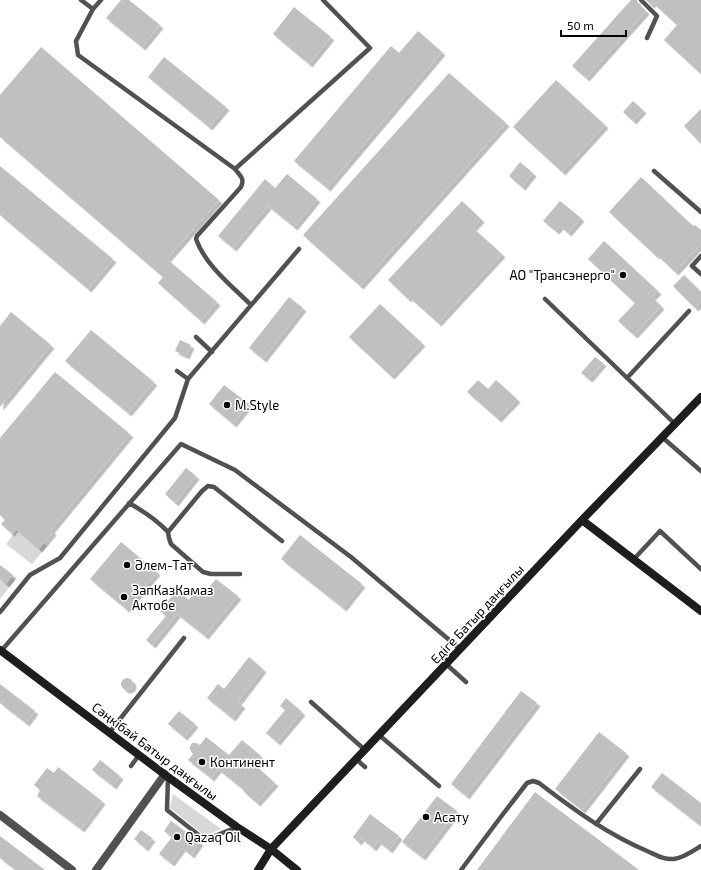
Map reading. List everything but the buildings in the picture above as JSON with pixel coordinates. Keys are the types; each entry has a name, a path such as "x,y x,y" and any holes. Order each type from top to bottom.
{"main road":[{"name":"Едіге Батыр даңғылы","path":"258,870 271,849 582,520 701,397"},
{"path":"582,520 701,611"},
{"name":"Сәңкібай Батыр даңғылы","path":"1,650 166,776 237,827 271,849 297,870"}],"street":[{"path":"96,870 166,776"},
{"path":"0,815 72,870"}],"lane":[{"path":"81,0 93,9"},
{"path":"101,0 93,9 76,42 78,55 235,169 243,179 241,187 197,236 196,239 213,267 251,305"},
{"path":"235,169 370,48 323,0"},
{"path":"640,0 658,16 647,38"},
{"path":"654,171 701,212"},
{"path":"0,612 30,575 60,558 175,418 188,379 299,249"},
{"path":"701,256 692,266 701,274"},
{"path":"545,300 675,424"},
{"path":"627,378 689,311"},
{"path":"196,337 212,352"},
{"path":"177,371 188,379"},
{"path":"662,437 701,471"},
{"path":"1,650 181,444 235,470 352,557 460,649"},
{"path":"168,532 202,491 208,486 214,487 282,541"},
{"path":"129,502 160,523 168,532 171,544 203,572 211,574 240,574"},
{"path":"633,560 660,531 701,568"},
{"path":"109,733 184,638"},
{"path":"446,664 466,682"},
{"path":"311,702 364,750"},
{"path":"379,735 438,786"},
{"path":"131,766 139,755"},
{"path":"356,759 365,767"},
{"path":"596,824 640,769"},
{"path":"166,776 166,810 205,840 237,827"},
{"path":"461,870 527,783 533,781 596,824 633,845 665,859 681,857 701,846"}],"shaded area":[{"path":"21,525 47,546 32,564 6,544"},
{"path":"0,568 15,580 0,599"},
{"path":"173,794 221,829 205,836 170,808"}],"place":[{"name":"АО \"Трансэнерго\"","path":"623,275"},
{"name":"M.Style","path":"227,405"},
{"name":"Әлем-Тат","path":"127,565"},
{"name":"ЗапКазКамаз Актобе","path":"124,597"},
{"name":"Континент","path":"202,762"},
{"name":"Асату","path":"426,817"},
{"name":"Qazaq Oil","path":"177,837"}]}
